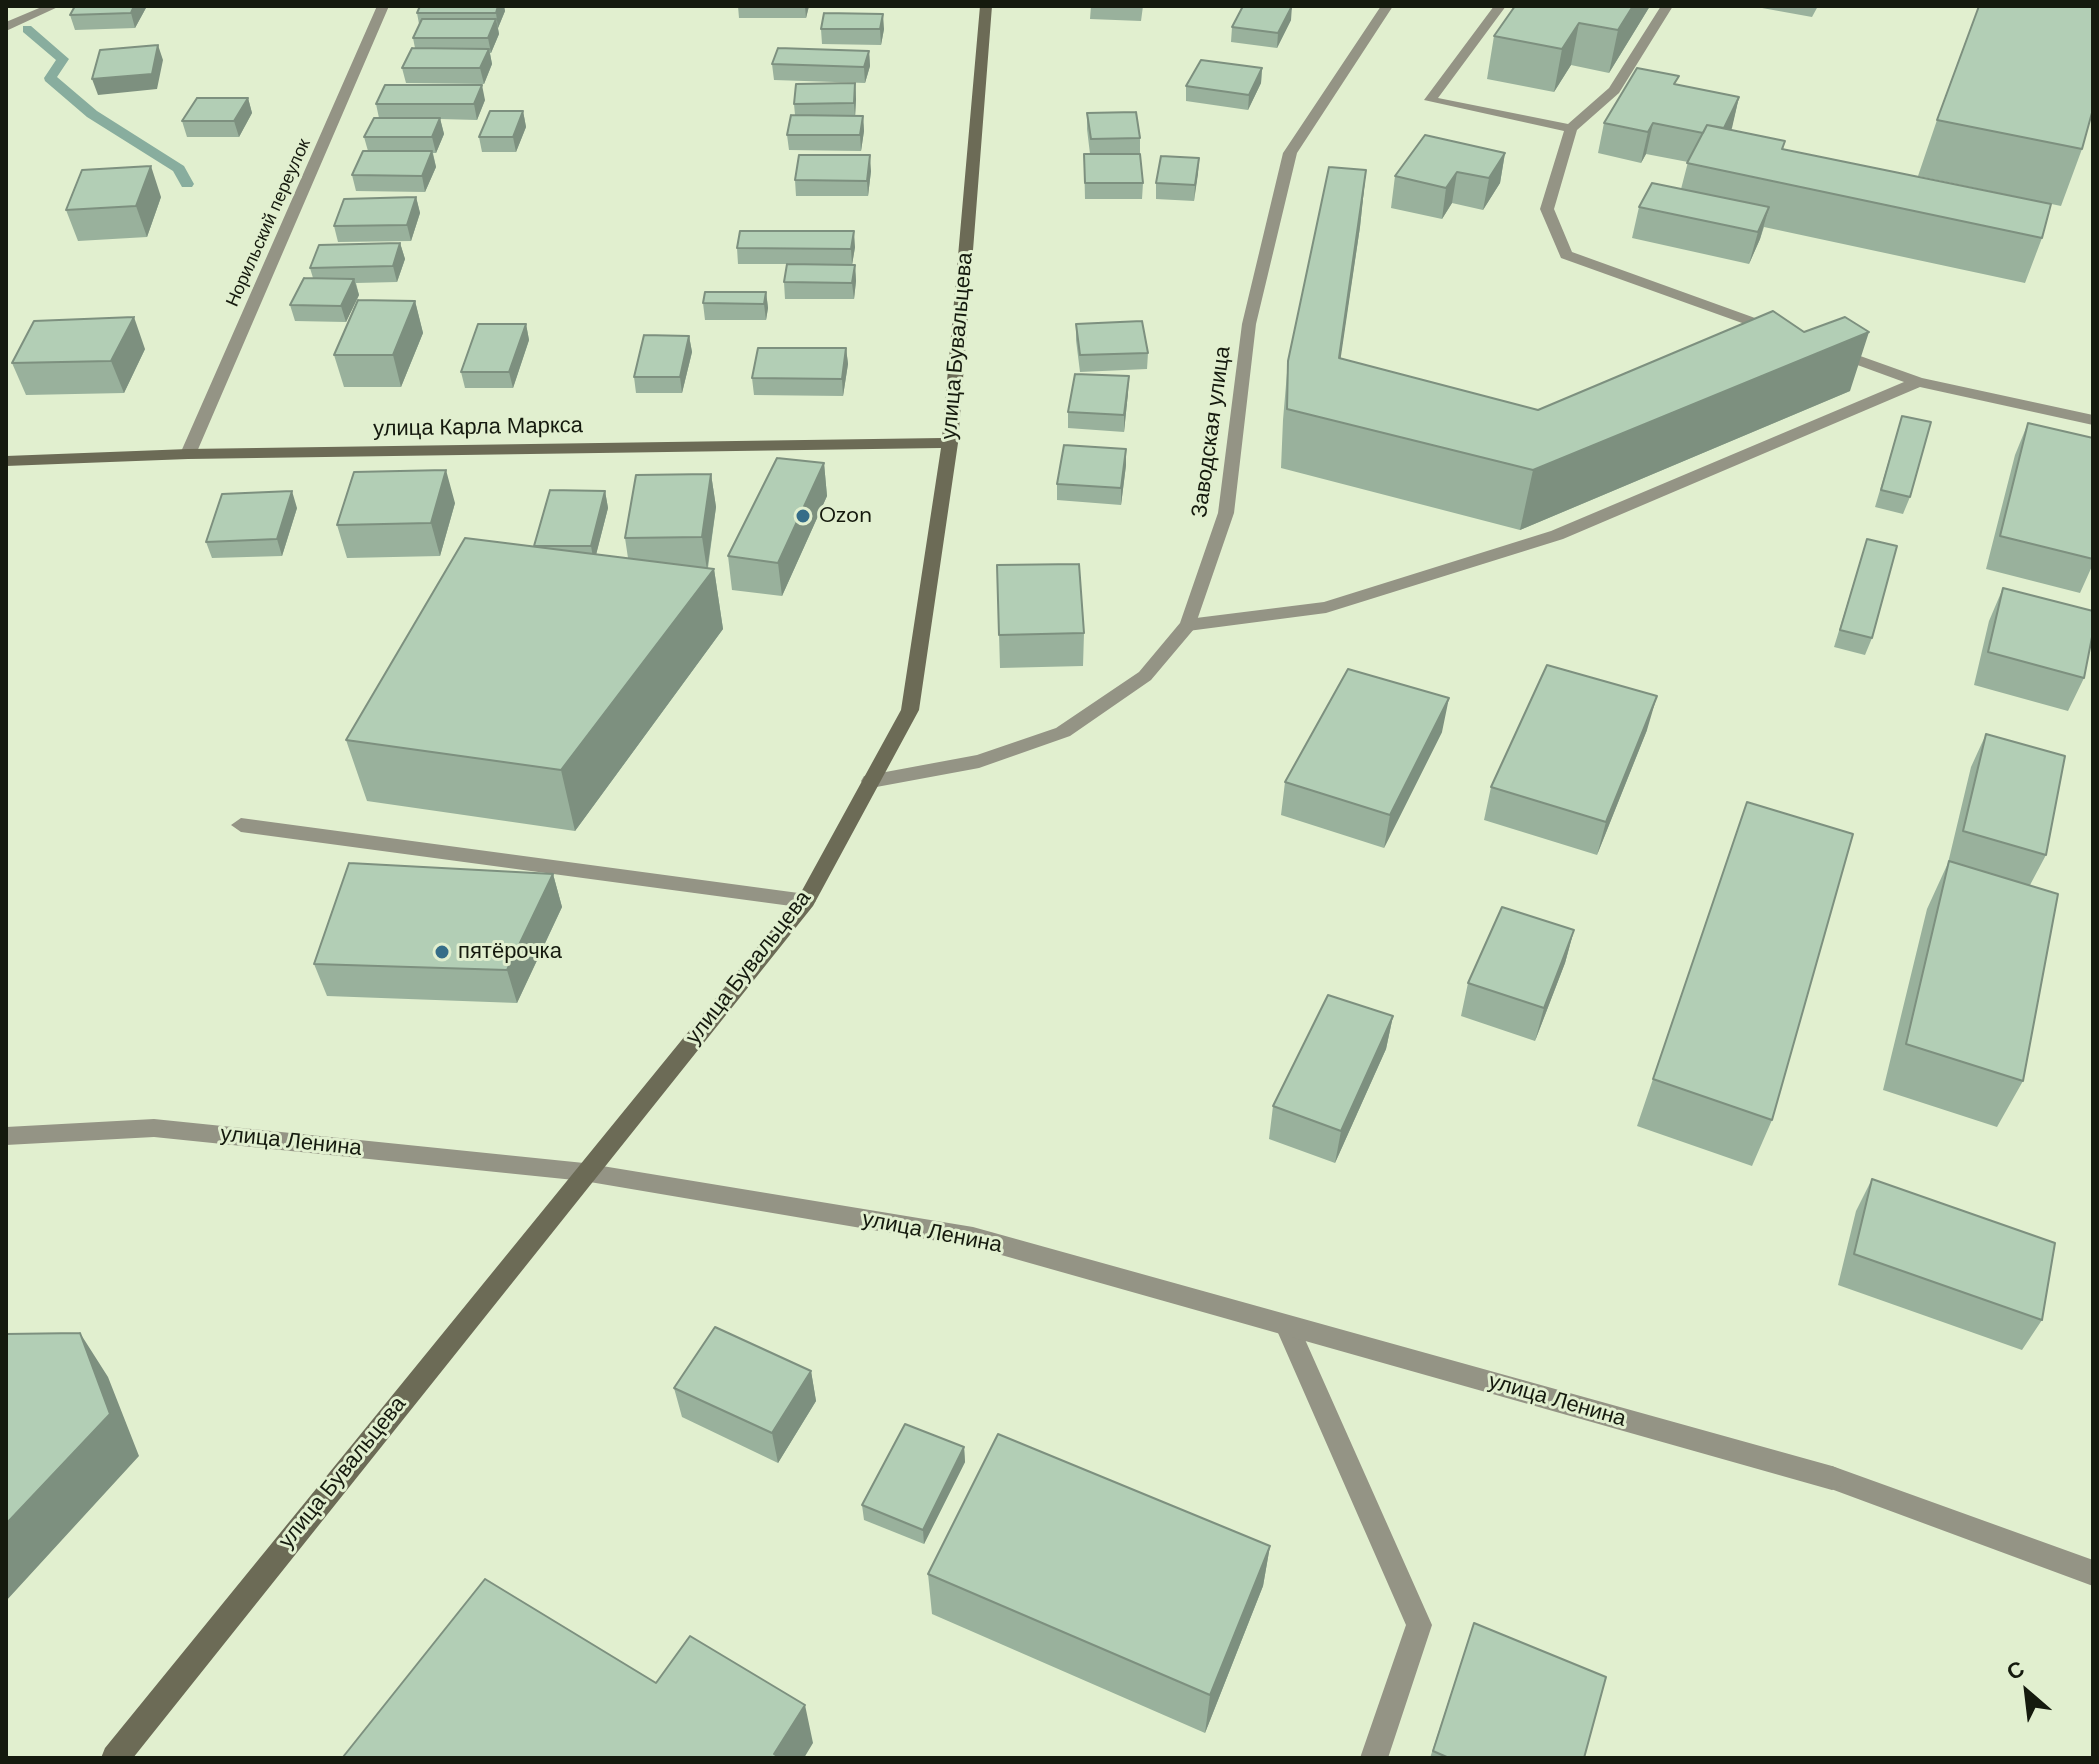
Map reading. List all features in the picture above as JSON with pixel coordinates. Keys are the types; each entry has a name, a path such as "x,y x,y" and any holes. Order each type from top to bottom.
{"main road":[{"name":"улица Бувальцева","path":"115,1758 584,1172 806,901 910,710 950,443 986,6"},
{"name":"улица Карла Маркса","path":"6,461 188,454 950,443"}],"street":[{"path":"6,27 54,6"},
{"name":"Норильский переулок","path":"188,454 383,6"},
{"name":"Заводская улица","path":"871,781 979,761 1063,732 1145,676 1188,625 1226,513 1249,324 1290,153 1387,6"},
{"path":"1500,6 1430,100 1571,129"},
{"path":"1667,6 1614,90 1571,129 1547,209 1566,255 1786,334"},
{"path":"1816,345 1918,382 2093,420"},
{"path":"1188,625 1326,607 1557,535 1918,382"},
{"path":"241,825 806,901"},
{"name":"улица Ленина","path":"6,1136 154,1128 584,1172 973,1237 1832,1478 2093,1573"},
{"path":"1287,1326 1419,1625 1374,1758"}],"building":[{"path":"75,6 134,6 131,13 70,15"},
{"path":"420,6 498,6 496,13 417,13"},
{"path":"1243,6 1292,6 1278,33 1232,27"},
{"path":"1515,6 1633,6 1618,30 1579,23 1562,49 1494,36"},
{"path":"1979,6 2093,6 2093,109 2082,149 1937,120"},
{"path":"824,13 883,14 880,29 821,29"},
{"path":"422,19 496,19 488,38 413,38"},
{"path":"158,45 152,74 92,79 100,50"},
{"path":"412,48 489,49 480,68 402,68"},
{"path":"778,48 869,51 864,67 772,64"},
{"path":"1201,60 1262,68 1249,95 1186,86"},
{"path":"1637,68 1679,76 1674,84 1739,97 1724,128 1707,125 1703,133 1653,123 1648,132 1604,123"},
{"path":"855,83 854,103 794,104 796,84"},
{"path":"385,85 482,85 474,104 376,104"},
{"path":"197,98 248,98 234,121 182,121"},
{"path":"490,111 523,111 513,137 479,137"},
{"path":"1136,112 1140,138 1091,139 1087,113"},
{"path":"791,115 863,116 860,135 787,135"},
{"path":"374,118 440,118 432,137 364,137"},
{"path":"1707,125 1785,141 1782,149 2051,204 2042,238 1687,163"},
{"path":"1425,135 1505,153 1489,178 1457,172 1446,188 1395,176"},
{"path":"363,151 432,151 422,176 352,175"},
{"path":"1084,154 1140,154 1143,183 1085,183"},
{"path":"799,155 870,155 867,181 795,180"},
{"path":"1161,156 1199,158 1195,185 1156,183"},
{"path":"151,166 136,206 66,210 82,170"},
{"path":"1329,167 1366,170 1339,358 1538,410 1773,311 1804,332 1845,317 1869,332 1533,470 1287,409 1288,361"},
{"path":"1652,183 1769,207 1758,232 1639,207"},
{"path":"416,197 407,225 334,226 344,199"},
{"path":"740,231 854,231 851,249 737,248"},
{"path":"400,243 393,266 310,268 319,245"},
{"path":"787,264 855,265 852,283 784,282"},
{"path":"304,278 354,279 341,306 290,305"},
{"path":"705,292 766,292 764,304 703,303"},
{"path":"358,300 415,301 393,355 334,355"},
{"path":"134,317 111,361 12,363 34,321"},
{"path":"1142,321 1148,353 1080,355 1076,324"},
{"path":"478,324 526,324 509,372 461,372"},
{"path":"644,335 689,336 680,377 634,377"},
{"path":"758,348 846,348 842,379 752,378"},
{"path":"1075,374 1129,376 1124,415 1068,412"},
{"path":"1902,416 1931,422 1910,497 1881,490"},
{"path":"2028,423 2093,438 2093,559 2000,536"},
{"path":"1064,445 1126,449 1121,488 1057,484"},
{"path":"777,458 824,463 778,563 728,556"},
{"path":"446,470 431,523 337,525 354,472"},
{"path":"711,474 702,537 625,538 636,475"},
{"path":"550,490 605,491 591,546 534,546"},
{"path":"292,491 277,539 206,542 222,494"},
{"path":"465,538 714,569 561,770 346,740"},
{"path":"1867,539 1897,546 1872,638 1840,630"},
{"path":"1079,564 1084,633 999,635 997,565"},
{"path":"2003,588 2093,611 2093,632 2084,678 1988,652"},
{"path":"1547,665 1657,696 1606,822 1491,787"},
{"path":"1348,669 1449,698 1390,815 1285,782"},
{"path":"1986,734 2065,756 2046,855 1963,831"},
{"path":"1747,802 1853,834 1772,1120 1653,1079"},
{"path":"1949,861 2058,894 2023,1081 1906,1044"},
{"path":"349,863 553,874 507,970 314,964"},
{"path":"1502,907 1574,930 1544,1008 1468,983"},
{"path":"1328,995 1393,1016 1341,1131 1273,1106"},
{"path":"1872,1179 2055,1243 2042,1320 1854,1254"},
{"path":"715,1327 811,1371 772,1433 674,1388"},
{"path":"80,1333 110,1414 6,1524 6,1334"},
{"path":"905,1424 964,1447 923,1530 862,1505"},
{"path":"998,1434 1270,1546 1210,1695 928,1574"},
{"path":"485,1579 656,1683 690,1636 805,1705 774,1754 780,1758 343,1757"},
{"path":"1474,1623 1606,1677 1584,1758 1449,1758 1433,1751"}],"waterway":[{"path":"27,29 63,59 50,78 92,114 179,169 187,184"}],"place":[{"name":"Ozon","path":"803,516"},
{"name":"пятёрочка","path":"442,952"}]}
